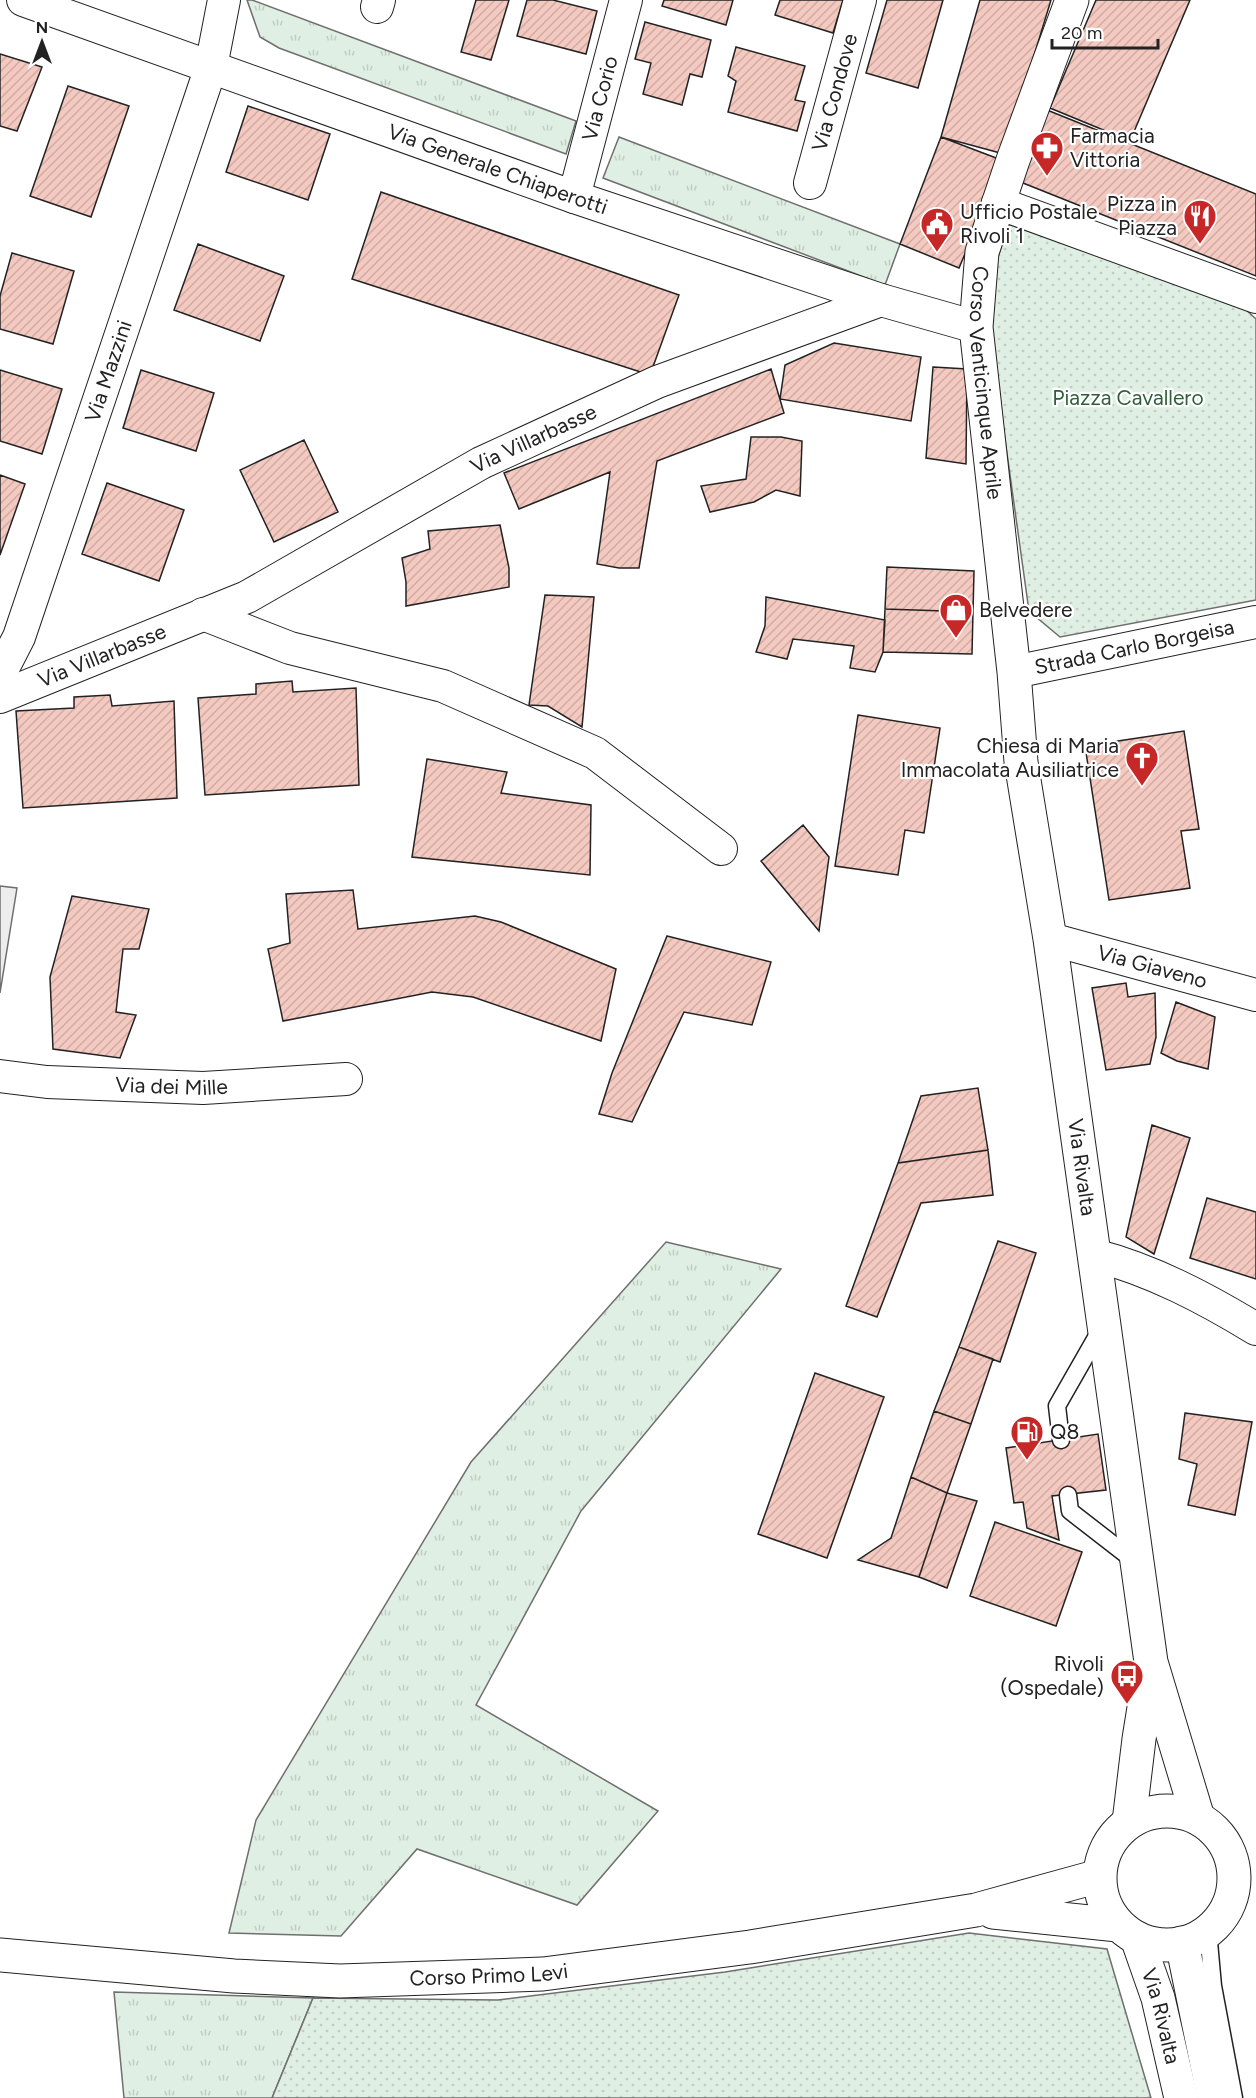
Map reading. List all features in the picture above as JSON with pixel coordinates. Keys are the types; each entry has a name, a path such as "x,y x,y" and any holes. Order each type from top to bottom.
{"street":[{"name":"Via Generale Chiaperotti","path":"23,0 574,197 881,300 976,327"},
{"name":"Via Mazzini","path":"0,674 10,634 211,67 224,0"},
{"name":"Via Corio","path":"574,197 626,0"},
{"name":"Via Condove","path":"810,183 861,0"},
{"name":"Corso Venticinque Aprile","path":"1014,672 976,327 982,252 1072,0"},
{"path":"998,203 1256,297"},
{"name":"Via Villarbasse","path":"0,697 247,597 481,463 657,382 881,300"},
{"path":"203,614 290,648 443,686 595,753 721,849"},
{"name":"Strada Carlo Borgeisa","path":"1014,672 1256,622"},
{"name":"Via Rivalta","path":"1014,672 1021,762 1050,939 1151,1662 1198,1818"},
{"name":"Via Giaveno","path":"1050,939 1256,995"},
{"name":"Via dei Mille","path":"0,1076 47,1082 203,1088 346,1079"},
{"path":"1094,1255 1127,1264 1180,1286 1256,1329"},
{"name":"Via Rivalta","path":"1129,1822 1151,1662"},
{"path":"1218,1920 1232,1894 1234,1876 1232,1858 1224,1841 1212,1828 1198,1818 1181,1812 1162,1810 1145,1814 1129,1822 1113,1837 1103,1855 1099,1876 1101,1893 1107,1910 1127,1931 1159,1945 1182,1944 1198,1938 1218,1920 1256,1900"},
{"path":"1224,1841 1256,1847"},
{"name":"Corso Primo Levi","path":"0,1955 234,1976 340,1981 543,1974 750,1947 976,1910 1099,1876"},
{"name":"Corso Primo Levi","path":"976,1910 1127,1931"},
{"name":"Via Rivalta","path":"1127,1931 1158,1998 1181,2098"},
{"name":"Via Rivalta","path":"1182,1944 1214,2098"}],"lane":[{"path":"1061,1440 1057,1406 1104,1323"},
{"path":"1068,1495 1070,1510 1137,1564"},
{"path":"1218,1920 1209,1942 1213,1986 1234,2098"}],"green space":[{"path":"247,0 576,121 566,154 279,48 260,37"},
{"path":"619,137 900,244 885,285 603,178"},
{"name":"Piazza Cavallero","path":"1009,224 1073,240 1235,300 1256,319 1256,600 1060,637 1029,611 985,296"},
{"path":"666,1242 781,1269 581,1511 476,1705 658,1811 577,1905 417,1849 341,1936 229,1933 256,1820 471,1462"},
{"path":"969,1933 1107,1949 1151,2098 272,2098 313,1998 498,2000 725,1972"},
{"path":"114,1992 313,1998 272,2098 124,2098"}],"shaded area":[{"path":"0,886 17,888 0,993"}],"building":[{"path":"476,0 509,0 491,60 461,52"},
{"path":"527,0 553,0 597,11 586,54 517,36"},
{"path":"664,0 733,0 726,25 662,6"},
{"path":"780,0 843,0 833,33 775,15"},
{"path":"887,0 943,0 918,88 866,73"},
{"path":"980,0 1051,0 1004,154 941,137"},
{"path":"1096,0 1190,0 1130,141 1050,108"},
{"path":"645,22 711,40 702,77 690,74 682,105 643,94 651,63 635,59"},
{"path":"736,47 805,66 795,100 805,102 797,131 728,112 736,81 728,76"},
{"path":"0,54 42,67 17,131 0,126"},
{"path":"68,86 129,106 91,217 30,196"},
{"path":"248,106 330,134 308,200 226,172"},
{"path":"1047,110 1256,194 1256,276 1018,181"},
{"path":"941,137 1004,161 959,268 900,244"},
{"path":"381,192 679,295 650,375 352,279"},
{"path":"198,244 284,276 260,341 174,310"},
{"path":"12,253 74,271 53,344 0,329 0,296"},
{"path":"834,343 921,357 911,421 780,399 785,365"},
{"path":"933,367 967,369 966,464 926,458"},
{"path":"771,369 784,413 657,461 639,568 619,568 597,564 610,472 519,509 504,473"},
{"path":"0,370 62,389 42,454 0,441"},
{"path":"141,370 214,393 196,451 123,428"},
{"path":"751,437 781,437 802,441 800,496 776,490 754,502 710,512 701,486 746,479"},
{"path":"304,440 338,512 274,542 240,470"},
{"path":"0,475 25,484 0,555"},
{"path":"107,483 184,510 159,581 82,554"},
{"path":"500,525 509,568 509,587 406,606 406,582 402,558 430,549 428,531"},
{"path":"887,567 974,571 973,612 885,609"},
{"path":"545,595 594,597 582,727 548,706 529,705"},
{"path":"766,597 885,620 883,652 875,672 850,668 854,646 793,639 787,659 756,652 765,626"},
{"path":"885,609 973,612 972,654 883,652"},
{"path":"292,681 293,692 356,688 359,785 205,795 198,698 256,694 256,684"},
{"path":"110,695 112,706 174,701 177,798 23,808 16,711 74,708 74,697"},
{"path":"858,715 940,728 924,833 905,830 898,875 835,866"},
{"name":"Chiesa di Maria Immacolata Ausiliatrice","path":"1184,731 1199,829 1181,831 1190,888 1109,900 1085,746"},
{"path":"427,759 507,772 501,793 591,805 590,875 412,857"},
{"path":"803,825 829,857 819,931 761,861"},
{"path":"353,890 358,929 475,916 501,922 616,969 601,1041 473,997 432,992 283,1021 268,949 290,943 286,894"},
{"path":"72,896 149,909 139,949 123,949 116,1012 136,1015 120,1058 53,1049 50,977"},
{"path":"667,936 771,962 752,1025 684,1012 632,1122 599,1114 612,1073"},
{"path":"1126,983 1128,997 1155,993 1156,1037 1150,1064 1106,1070 1092,988"},
{"path":"1176,1002 1215,1017 1208,1069 1177,1061 1161,1053"},
{"path":"978,1088 988,1150 898,1163 921,1096"},
{"path":"1152,1125 1190,1138 1154,1254 1126,1237"},
{"path":"988,1150 993,1195 921,1203 877,1317 846,1306 898,1163"},
{"path":"1207,1198 1256,1212 1256,1279 1190,1258"},
{"path":"998,1241 1036,1253 1000,1362 959,1347"},
{"path":"959,1347 993,1359 971,1424 934,1411"},
{"path":"815,1373 884,1397 827,1558 758,1534"},
{"path":"934,1411 971,1424 947,1493 911,1477"},
{"path":"1185,1413 1252,1422 1235,1515 1188,1505 1197,1464 1179,1459"},
{"path":"1098,1434 1106,1490 1052,1496 1059,1540 1027,1528 1023,1502 1014,1503 1006,1448"},
{"path":"911,1477 947,1493 919,1577 858,1560 891,1538"},
{"path":"947,1493 977,1501 947,1588 919,1577"},
{"path":"995,1522 1082,1552 1056,1626 970,1596"}],"place":[{"name":"Farmacia Vittoria","path":"1047,177"},
{"name":"Pizza in Piazza","path":"1200,245"},
{"name":"Ufficio Postale Rivoli 1","path":"937,253"},
{"name":"Belvedere","path":"956,639"},
{"name":"Chiesa di Maria Immacolata Ausiliatrice","path":"1142,787"},
{"name":"Q8","path":"1027,1461"},
{"name":"Rivoli (Ospedale)","path":"1127,1705"}]}
